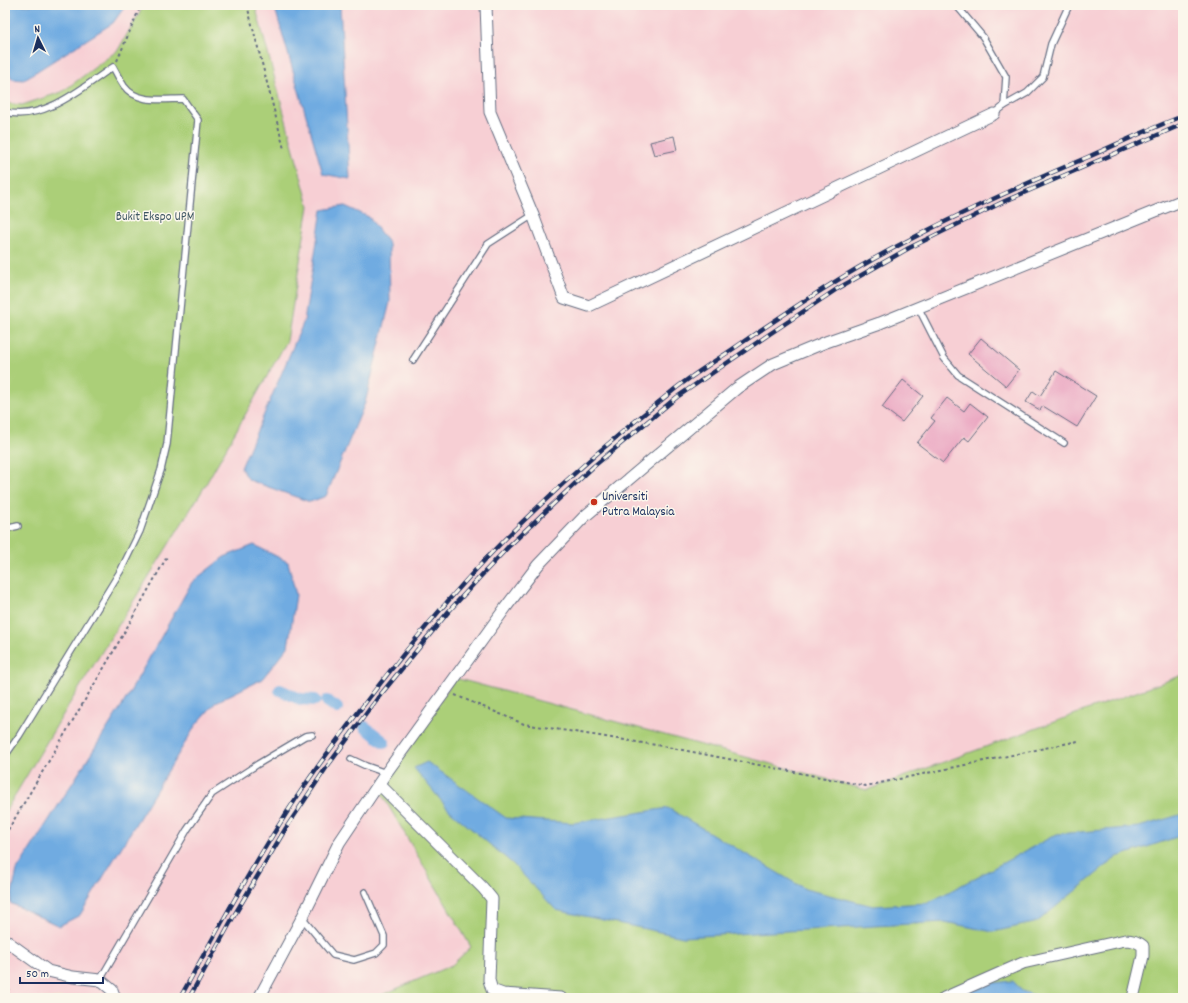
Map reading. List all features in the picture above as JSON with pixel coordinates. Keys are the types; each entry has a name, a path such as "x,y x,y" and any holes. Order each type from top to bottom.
{"street":[{"path":"486,5 490,112 564,298 589,306 994,114"},
{"path":"259,998 340,843 386,773 444,691 538,565 584,516 737,388 773,364 826,342 880,323 1183,200"},
{"path":"379,784 492,898 489,980 492,990 503,994 561,998"},
{"path":"5,940 48,971 73,977 100,980 112,990 115,998"},
{"path":"944,998 1023,963 1125,940 1138,942 1143,946 1143,956 1133,998"}],"lane":[{"path":"956,5 983,37 1006,77 1004,106"},
{"path":"994,114 1004,106 1027,93 1043,77 1051,44 1069,5"},
{"path":"5,112 13,114 35,112 54,106 113,67 124,86 134,96 147,99 183,100 198,120 167,444 161,470 140,531 120,570 19,736 5,756"},
{"path":"413,360 488,244 532,215"},
{"path":"918,307 944,358 958,375 1064,443"},
{"path":"5,529 18,526"},
{"path":"100,980 188,830 212,794 305,736 312,735"},
{"path":"352,759 386,773"},
{"path":"302,918 333,955 354,960 376,953 384,945 384,936 365,892"}],"path":[{"path":"113,67 140,5"},
{"path":"247,5 284,149"},
{"path":"5,835 104,668 168,555"},
{"path":"444,691 524,724 662,746 866,786 1078,741"},
{"path":"5,982 9,991 8,998"}],"shaded area":[{"name":"Universiti Putra Malaysia","path":"5,5 1183,5 1183,998 5,998"}],"green space":[{"name":"Bukit Ekspo UPM","path":"144,5 255,5 309,206 287,341 202,491 70,703 5,812 5,103 22,105 62,92 118,50"},
{"path":"1183,675 1183,998 375,998 452,965 471,947 381,793 455,678 867,790"}],"water":[{"path":"5,5 126,5 113,23 23,80 12,79 5,66"},
{"path":"274,5 340,5 350,179 323,174"},
{"path":"345,206 369,217 389,244 390,302 365,403 326,496 310,502 249,480 241,468 304,321 322,210"},
{"path":"254,545 288,562 296,595 288,647 262,679 216,702 196,725 80,915 59,926 10,903 17,870 126,699 192,582 224,557"},
{"path":"427,762 506,818 573,823 668,808 805,889 873,906 928,903 1057,834 1139,827 1183,814 1183,835 1117,857 1037,922 993,932 945,922 683,937 556,910 513,864 449,810 414,768"},
{"path":"1013,981 1022,991 1042,998 954,998 993,983"}],"building":[{"path":"674,136 677,150 654,155 650,142"},
{"path":"981,338 1019,370 1006,386 968,354"},
{"path":"1056,371 1096,396 1077,427 1043,406 1040,410 1026,402 1033,391 1040,396"},
{"path":"903,380 923,396 902,422 882,407"},
{"path":"947,398 964,411 970,403 988,417 969,441 964,437 943,463 917,443 935,421 931,418"}],"waterway":[{"path":"280,690 300,699 315,700"},
{"path":"327,701 337,708"},
{"path":"365,727 384,742"}],"railway":[{"path":"180,998 247,878 283,819 321,762 364,704 432,619 480,565 505,539 585,464 648,410 688,379 844,276 886,252 952,218 1183,116"},
{"path":"189,998 235,914 286,828 326,768 377,699 449,611 480,577 509,546 594,466 677,397 837,289 909,248 1005,201 1183,124"}],"place":[{"name":"Universiti Putra Malaysia","path":"594,502"}]}
